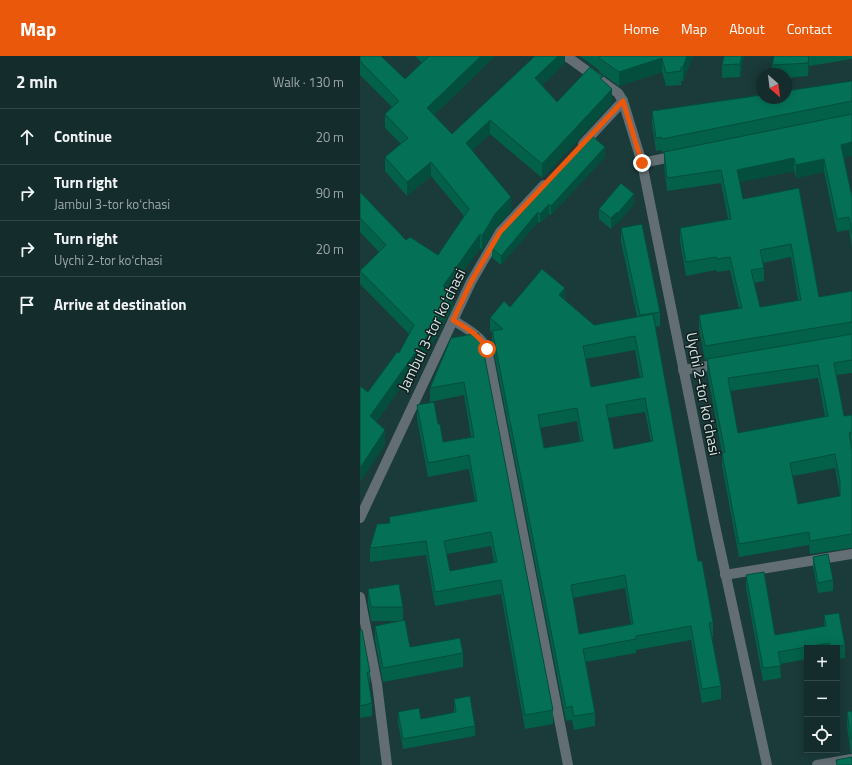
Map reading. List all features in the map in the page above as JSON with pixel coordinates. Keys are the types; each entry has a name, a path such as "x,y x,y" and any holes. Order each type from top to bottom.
{"street":[{"name":"Uychi 2-tor koʻchasi","path":"566,56 618,93 623,101 642,163 725,575 767,765"},
{"path":"575,152 623,101"},
{"path":"642,163 689,153"},
{"name":"Jambul 3-tor koʻchasi","path":"360,518 471,282 500,232 548,180"},
{"path":"453,320 479,337 487,349 568,765"},
{"path":"683,370 729,362"},
{"path":"725,575 852,554"},
{"path":"360,598 377,684 387,765"},
{"path":"817,765 852,759"}],"building":[{"path":"360,56 381,56 405,79 429,56 481,56 427,108 452,134 535,56 558,56 535,78 557,102 590,67 603,77 600,78 612,89 542,164 490,120 466,143 511,197 495,214 482,236 480,234 443,286 453,292 450,298 433,328 370,416 385,430 360,468 360,386 368,392 397,352 399,353 414,325 360,271 386,245 360,218 360,192 406,240 410,237 438,255 469,209 431,162 407,182 385,157 408,138 385,114 399,101 360,61"},
{"path":"601,56 687,56 683,67 681,67 681,71 666,73 662,58 619,72 599,58"},
{"path":"724,56 742,56 740,64 722,65"},
{"path":"774,56 809,56 808,63 772,65"},
{"path":"852,81 852,101 662,139 661,137 656,138 652,111 756,96 756,104 792,104 792,90"},
{"path":"852,114 852,142 841,145 852,197 852,234 849,217 837,219 824,159 796,165 794,158 737,170 743,199 799,188 819,297 852,291 852,322 705,346 699,315 742,308 730,257 717,259 716,257 686,262 680,228 731,219 721,170 667,178 664,152","holes":["791,244 801,300 760,307 751,270 764,268 760,250"]},
{"path":"591,135 605,147 551,206 549,204 540,214 538,212 501,256 492,248 505,226"},
{"path":"621,183 634,194 617,214 617,212 611,218 599,209"},
{"path":"642,224 660,312 640,315 621,228"},
{"path":"542,269 565,288 559,295 594,325 653,314 698,561 702,561 713,622 709,623 721,686 702,689 691,626 636,636 636,639 583,649 595,713 574,716 572,706 566,708 492,331 503,329 490,318 504,301 510,307","holes":["635,336 643,377 591,387 583,346","645,398 653,441 614,449 606,405","577,408 583,441 544,448 538,415","625,575 633,624 579,634 571,585"]},
{"path":"478,333 481,338 553,710 525,715 501,580 435,592 426,541 370,548 377,524 390,523 389,517 477,501 469,455 428,463 417,405 434,402 443,442 474,437 464,382 430,388 451,338","holes":["491,532 497,562 450,571 444,541"]},
{"path":"852,334 852,360 834,363 844,416 852,415 852,432 849,433 852,450 852,534 810,541 809,532 739,544 722,453 725,452 707,359","holes":["818,365 828,416 738,433 728,378","835,454 840,481 840,496 798,504 790,463"]},
{"path":"828,554 833,580 818,583 813,557"},
{"path":"764,572 775,635 826,626 824,615 839,613 845,645 829,645 829,643 804,645 804,647 778,652 781,666 763,668 746,575"},
{"path":"399,584 403,607 371,607 368,589"},
{"path":"405,620 410,647 460,638 463,653 383,668 375,626"},
{"path":"360,630 362,630 370,672 367,672 372,703 360,706"},
{"path":"470,696 475,726 403,739 398,712 419,708 421,719 456,712 454,699"},
{"path":"852,711 852,739 851,739 847,712"},
{"path":"852,757 852,765 837,765 836,760"}],"route":[{"path":"487,349 479,337 453,320 471,282 500,232 623,101 642,163"}]}
